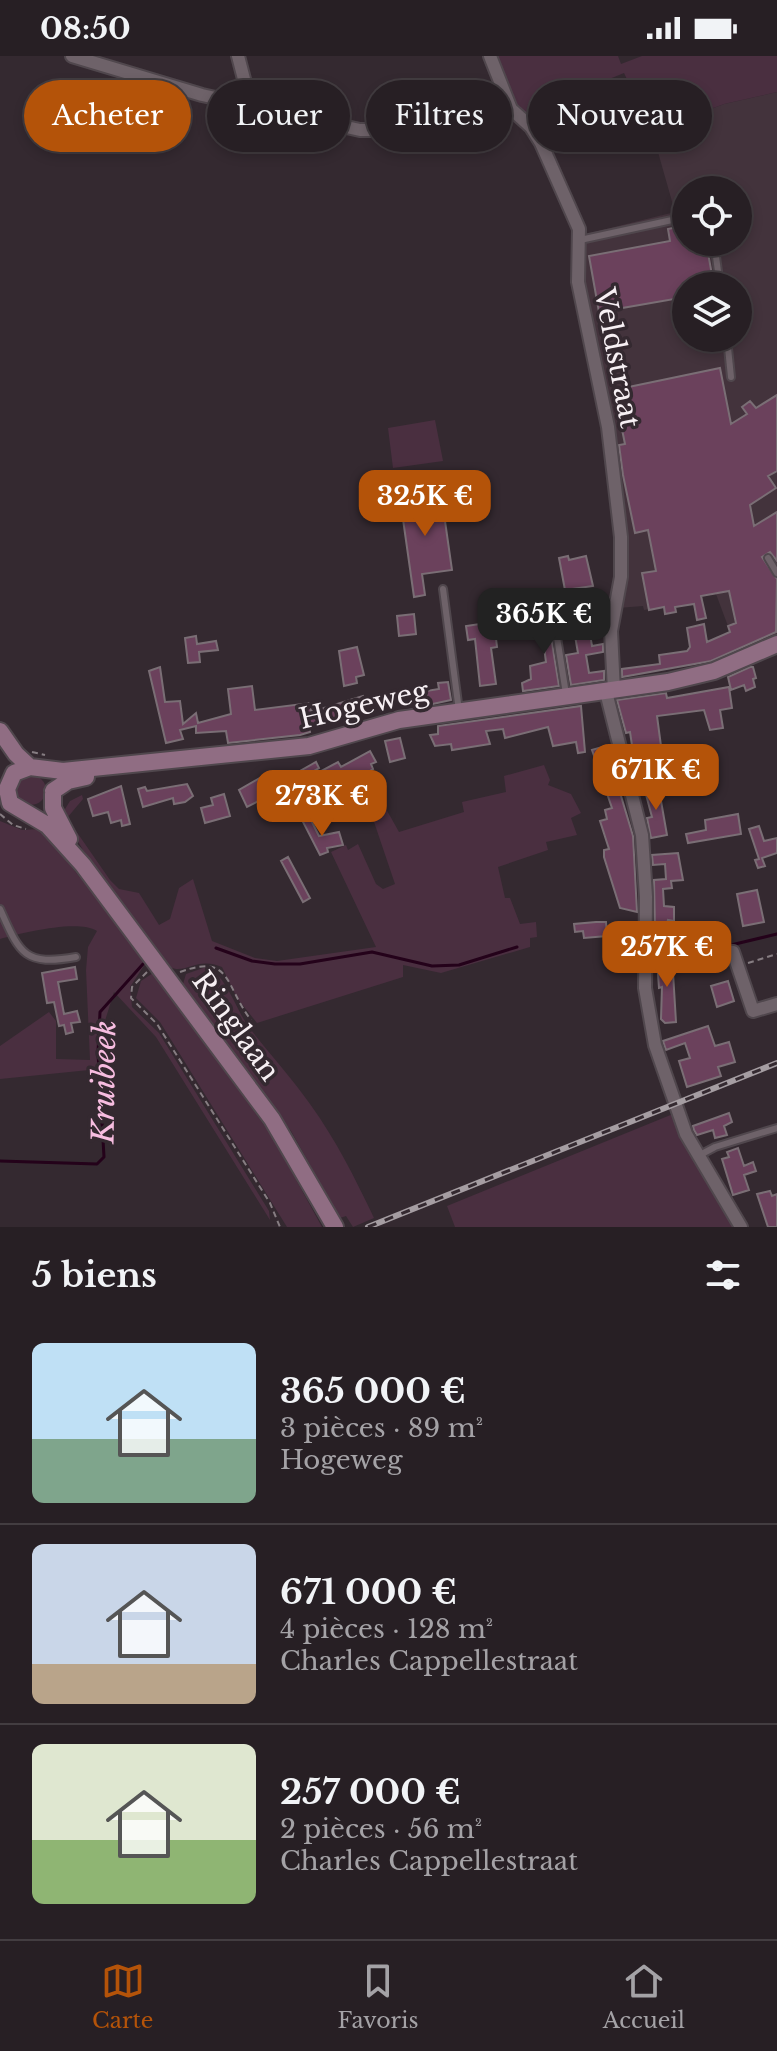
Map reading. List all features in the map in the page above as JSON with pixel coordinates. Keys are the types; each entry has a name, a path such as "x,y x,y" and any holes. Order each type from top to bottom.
{"street":[{"path":"72,56 207,96"},
{"path":"238,56 244,80"},
{"name":"Veldstraat","path":"490,56 500,80"},
{"name":"Veldstraat","path":"512,110 531,127 541,143 579,229 578,282 608,427 621,537 621,577 611,631 610,692 642,835 645,988 655,1045 679,1118 698,1157 741,1227"},
{"name":"Hogeweg","path":"34,768 63,771 309,746 399,720 610,692 714,671 777,644"},
{"name":"Ringlaan","path":"0,731 16,754 49,777 58,818 83,865 272,1119 335,1226"},
{"name":"Ringlaan","path":"0,746 5,788 15,810 83,865"},
{"name":"Hogeweg","path":"53,792 68,781 146,763"},
{"path":"5,788 21,768 34,768"},
{"path":"15,810 48,804 53,792"},
{"path":"645,942 728,951 736,956 753,1011 777,1004"}],"lane":[{"path":"580,240 672,220"},
{"path":"728,352 731,377"},
{"path":"768,558 777,573"},
{"path":"443,589 459,711"},
{"path":"550,593 567,697"},
{"path":"0,909 14,941 28,957 45,961 76,957"},
{"path":"698,1157 715,1147 777,1128"}],"path":[{"path":"739,966 777,954"},
{"path":"251,1020 234,998 225,974 215,966 141,975 132,987 131,998 157,1024 270,1203 280,1227"}],"shaded area":[{"path":"494,56 618,56 621,64 642,56 777,56 777,92 712,108 712,80 627,80 624,73 607,80 528,80 528,112 523,114 512,98 512,80 504,80"},
{"path":"777,92 777,635 738,653 716,594 702,596 703,600 644,610 643,606 618,608 611,428 585,288 586,234 672,213 672,256 752,256 752,176 672,176 672,201 658,152 712,152 712,108"},
{"path":"435,420 443,461 393,468 388,428"},
{"path":"544,765 550,780 548,785 571,794 581,813 571,818 577,835 546,842 548,850 498,867 505,898 510,898 520,924 536,922 537,937 530,938 530,947 441,973 403,965 403,977 257,1023 237,998 222,967 205,963 181,969 170,967 83,850 62,814 70,801 82,795 83,799 67,818 110,880 119,889 139,893 159,925 170,919 179,888 193,879 212,941 255,958 277,961 376,947 331,852 346,845 348,850 358,844 376,884 383,889 395,884 371,813 385,807 399,832 464,812 462,802 506,792 504,776"},
{"path":"31,775 42,779 46,790 42,801 31,805 20,801 16,790 20,779"},
{"path":"0,821 22,830 41,829 147,961 130,987 132,1007 159,1033 269,1211 270,1220 156,1037 114,992 103,1027 99,1069 0,1079 0,1046 49,1012 56,1021 56,1059 90,1060 86,970 88,947 97,931 77,926 64,927 0,939"},
{"path":"206,967 219,976 248,1026 319,1118 345,1160 374,1218 353,1227 346,1216 340,1218 291,1131 183,984 186,974"},
{"path":"153,973 272,1136 322,1227 287,1227 160,1022 136,998 141,981"},
{"path":"673,1114 735,1227 455,1227 447,1206"}],"building":[{"path":"672,228 672,256 709,256 711,272 672,272 672,299 599,312 589,256 670,241 668,229"},
{"path":"720,368 731,424 747,414 742,407 750,401 756,408 777,395 777,471 768,476 776,488 750,505 754,526 777,512 777,561 770,552 762,557 777,579 776,632 711,661 622,677 622,669 660,664 659,655 687,651 690,647 687,628 704,624 707,642 730,632 728,626 736,623 729,591 701,596 706,618 697,620 694,604 675,607 676,612 665,614 664,607 649,610 642,573 656,571 648,530 635,533 623,475 619,445 625,444 614,390"},
{"path":"441,493 452,570 422,574 425,595 414,597 400,498"},
{"path":"568,556 569,560 586,556 593,586 565,590 559,558"},
{"path":"544,593 559,686 523,691 522,683 531,679 530,666 546,662 537,594"},
{"path":"585,605 592,646 603,644 603,652 586,655 589,673 604,671 604,680 571,685 566,655 578,653 570,607"},
{"path":"414,614 416,634 399,636 397,616"},
{"path":"494,622 497,647 491,648 496,684 480,686 475,639 468,640 466,626"},
{"path":"196,636 197,644 216,641 218,650 199,652 200,662 188,663 185,638"},
{"path":"357,647 364,675 356,677 357,683 344,686 339,651"},
{"path":"160,667 165,702 180,701 183,724 196,713 198,723 231,714 228,689 252,686 255,710 310,703 311,712 363,696 367,711 309,725 310,732 300,735 228,743 226,731 196,733 196,726 180,730 183,739 166,743 149,671"},
{"path":"753,667 756,678 753,679 755,687 746,691 744,685 731,690 728,677"},
{"path":"448,682 451,700 428,705 426,691 439,689 438,683"},
{"path":"729,687 732,708 720,710 723,728 710,730 704,710 657,716 661,746 633,752 630,732 626,733 617,700 666,693 667,698"},
{"path":"581,706 585,752 578,753 576,742 553,746 548,727 505,738 503,729 486,731 490,744 452,750 451,744 435,746 430,735 438,734 438,726"},
{"path":"400,738 405,758 390,762 385,741"},
{"path":"606,746 633,836 637,912 620,908 604,857 604,850 609,849 600,821 607,819 605,810 612,808 592,750"},
{"path":"370,751 376,762 371,764 373,769 350,783 357,796 343,803 336,790 340,778 310,795 301,779 296,781 293,775 316,762 319,768 312,772 314,775 338,762 341,767"},
{"path":"265,775 276,796 268,800 266,797 247,807 239,790"},
{"path":"187,784 193,796 185,802 174,804 173,798 143,807 138,789 145,787 147,791"},
{"path":"658,784 667,835 651,838 647,818 652,817 644,787"},
{"path":"121,786 130,824 122,826 121,820 111,823 108,812 93,816 88,799"},
{"path":"224,794 230,816 205,823 201,808 213,805 211,798"},
{"path":"738,814 741,834 688,843 686,834 706,830 705,820"},
{"path":"309,816 319,836 339,832 343,845 327,848 328,852 320,855 302,820"},
{"path":"759,826 764,841 777,838 777,853 762,858 765,866 758,868 755,860 759,859 749,829"},
{"path":"678,853 683,880 671,881 672,888 663,889 664,906 674,907 674,921 668,920 666,927 655,926 654,880 666,879 665,864 653,865 652,855"},
{"path":"288,857 310,898 303,902 281,861"},
{"path":"757,890 764,922 743,926 737,894"},
{"path":"606,922 607,936 584,938 583,931 575,932 574,924"},
{"path":"672,956 676,1022 665,1023 661,1019 662,987 659,988 657,960"},
{"path":"75,967 77,979 58,982 64,1014 77,1011 80,1022 71,1023 73,1032 66,1034 64,1025 59,1026 54,1002 47,1003 42,973"},
{"path":"728,981 734,1001 717,1007 711,986"},
{"path":"708,1026 715,1046 729,1042 735,1062 718,1067 721,1076 687,1087 679,1061 690,1058 685,1043 666,1050 663,1041"},
{"path":"729,1113 732,1122 724,1126 727,1135 715,1138 713,1130 697,1135 694,1130 693,1126"},
{"path":"738,1148 744,1166 753,1162 756,1171 744,1175 749,1190 733,1195 722,1159 729,1157 727,1152"},
{"path":"770,1191 772,1196 777,1194 777,1227 768,1227 757,1194"}],"waterway":[{"name":"Kruibeek","path":"731,945 777,934"},
{"name":"Kruibeek","path":"216,948 252,961 275,964 300,964 372,952 432,966 459,965 517,947"},
{"name":"Kruibeek","path":"0,1161 97,1164 104,1157 98,1053 100,1012 143,964"}],"railway":[{"path":"368,1227 777,1063"}]}
